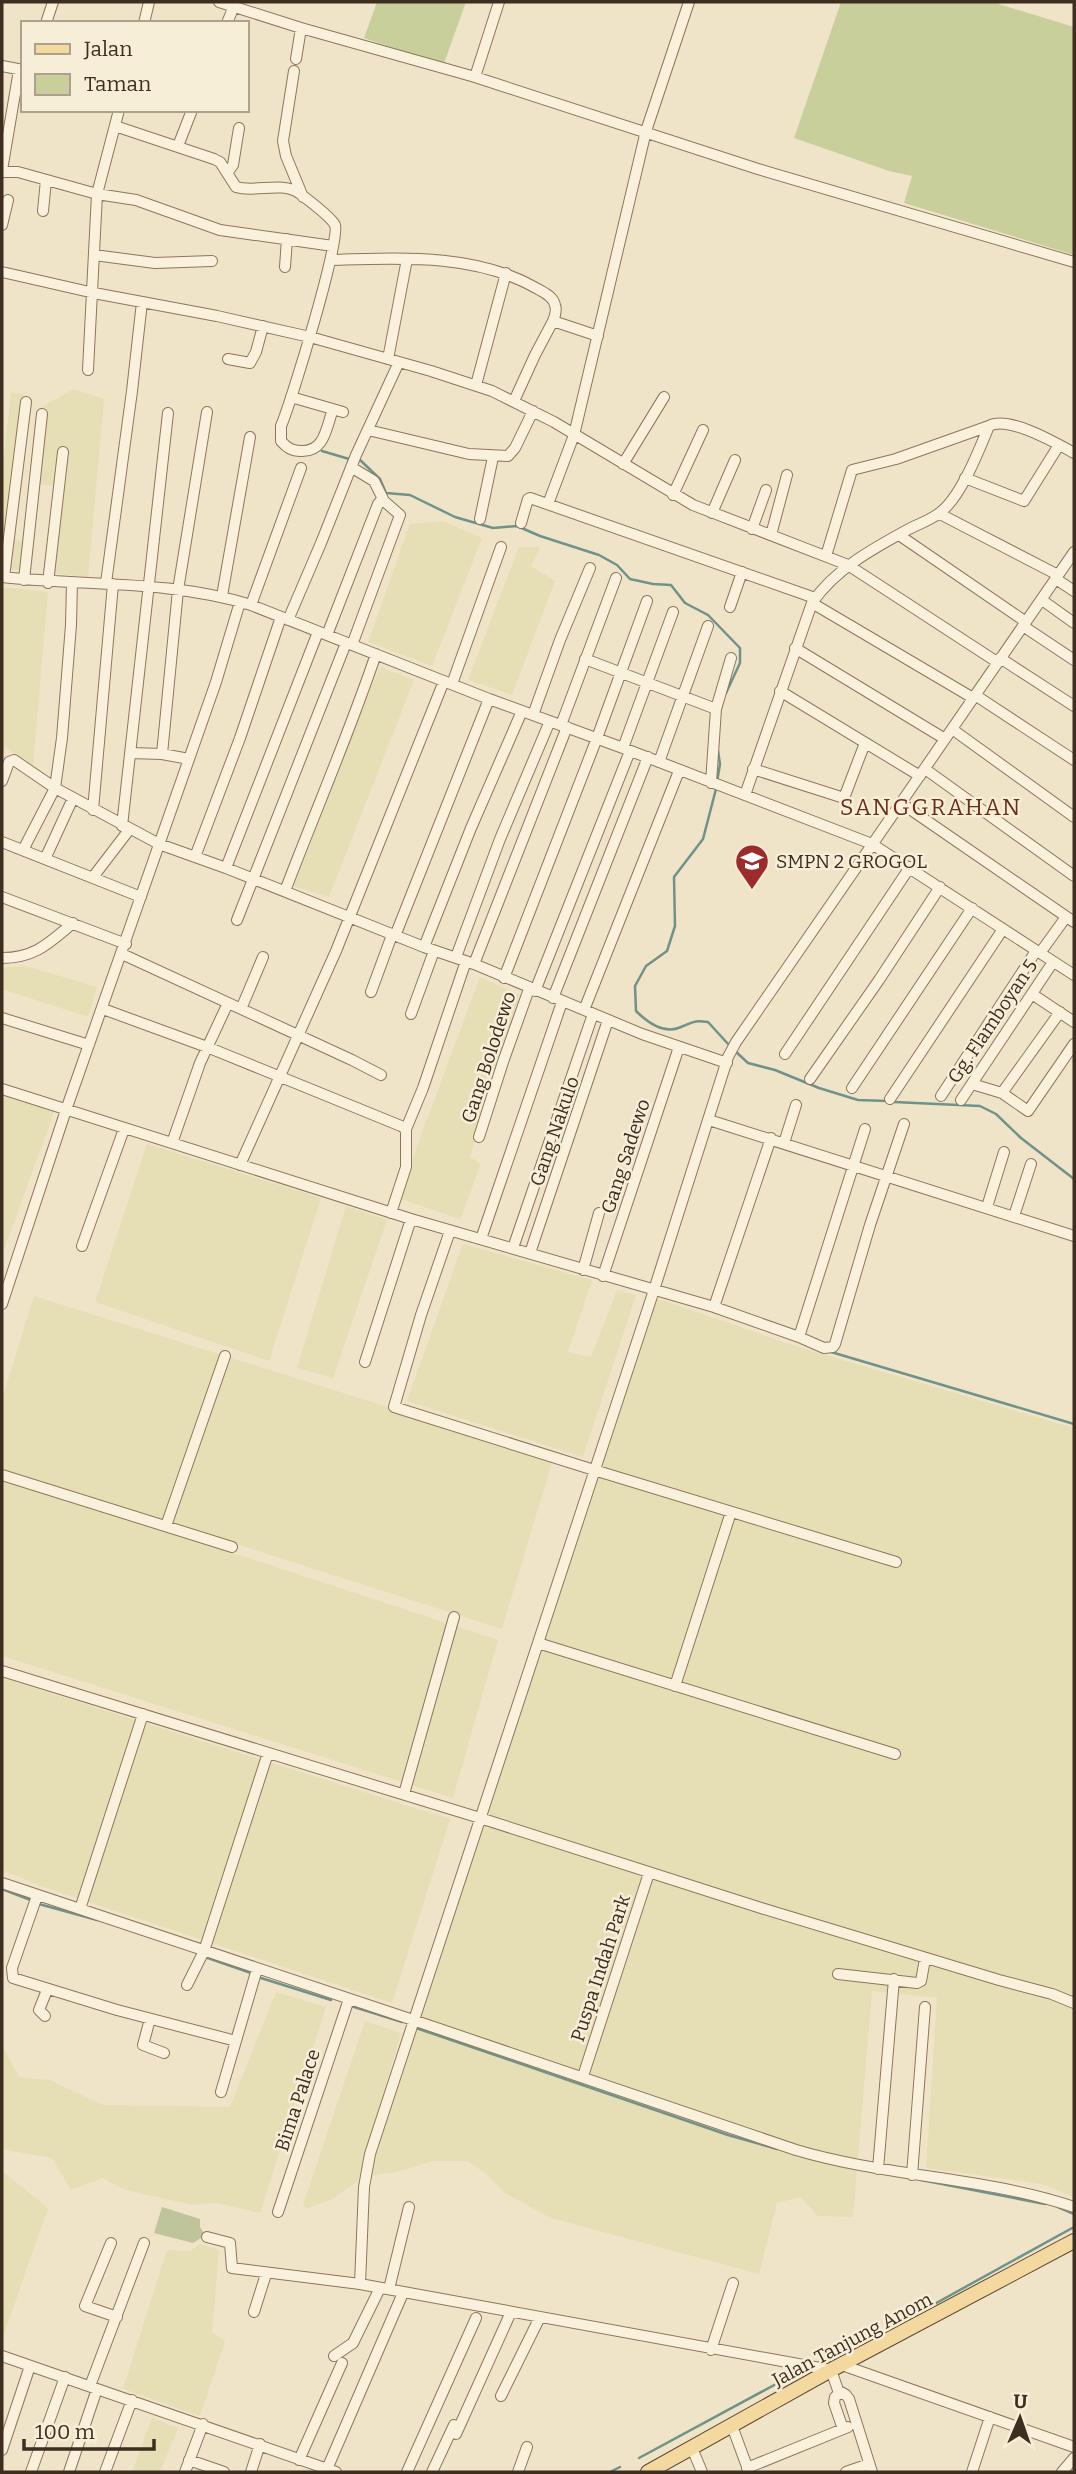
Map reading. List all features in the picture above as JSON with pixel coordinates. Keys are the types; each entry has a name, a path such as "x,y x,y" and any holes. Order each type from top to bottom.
{"main road":[{"name":"Jalan Tanjung Anom","path":"648,2472 830,2368 1074,2241"}],"street":[{"path":"47,21 53,2"},
{"path":"144,21 149,2"},
{"path":"219,2 241,6 301,28 475,77 758,169 1074,261"},
{"path":"475,77 499,2"},
{"path":"548,504 575,435 646,131 689,2"},
{"path":"230,21 241,6"},
{"path":"296,59 301,28"},
{"path":"2,66 21,70 2,171 18,172 97,194 136,201 220,230 333,246"},
{"path":"294,71 283,141 286,156 304,198"},
{"path":"88,370 97,194 118,112"},
{"path":"178,146 191,112"},
{"path":"115,126 220,162 236,187 291,190 335,226 331,260 280,433 281,441 290,449 299,452 314,450 338,411 291,397"},
{"path":"227,173 233,166 239,128"},
{"path":"43,211 46,180"},
{"path":"2,225 8,200"},
{"path":"285,267 287,239"},
{"path":"94,255 155,262 212,261"},
{"path":"331,260 407,258 458,264 506,273 552,299 556,309 554,321 534,355 514,401"},
{"path":"195,857 285,619 368,430 393,360 407,258"},
{"path":"2,272 310,337 476,385 533,411 673,495 712,513 848,565 1074,706"},
{"path":"476,385 506,273"},
{"path":"93,810 109,583 142,302"},
{"path":"554,321 598,336"},
{"path":"228,359 250,363 263,326"},
{"path":"623,464 664,397"},
{"path":"26,402 3,577 48,583 109,583 178,590 222,596 245,604 872,844 1074,975"},
{"path":"368,430 450,451 493,457 508,456 533,411"},
{"path":"162,754 178,590 207,412"},
{"path":"93,877 125,828 147,587 168,413"},
{"path":"24,580 42,414"},
{"path":"826,556 852,470 896,459 1002,422 1074,453"},
{"path":"739,793 753,769 813,601 848,565 940,514 965,478 989,426"},
{"path":"673,495 703,430"},
{"path":"222,596 250,437"},
{"path":"965,478 1024,501 1059,445"},
{"path":"48,583 63,452"},
{"path":"481,519 493,457"},
{"path":"712,513 735,460"},
{"path":"237,920 400,518 382,499 374,481 353,462"},
{"path":"38,464 61,467"},
{"path":"2,1304 66,1110 216,682 301,468"},
{"path":"771,535 787,475"},
{"path":"752,528 766,490"},
{"path":"521,523 528,498 741,572 813,601 974,696 1074,760"},
{"path":"226,868 322,634 354,570 382,499"},
{"path":"940,514 1057,577 1074,591"},
{"path":"899,535 1074,660"},
{"path":"240,1165 448,682 501,547"},
{"path":"360,2284 366,2169 729,1056 872,844 1073,556"},
{"path":"533,715 590,568"},
{"path":"730,607 741,572"},
{"path":"465,961 564,726 585,659 616,578"},
{"path":"23,850 55,788 68,666 72,582"},
{"path":"1042,600 1074,623"},
{"path":"504,978 647,601"},
{"name":"Gang Bolodewo","path":"480,1138 532,990 626,750 646,682 673,612"},
{"path":"660,762 708,626"},
{"path":"795,648 948,734 1074,817"},
{"path":"285,891 355,716 376,654"},
{"path":"712,783 716,709 731,658"},
{"path":"585,659 716,709"},
{"path":"780,691 865,743 923,772 1074,876"},
{"path":"371,992 489,699"},
{"path":"411,1014 429,949 471,828 522,711"},
{"path":"391,1213 406,1167 406,1129 423,1088 465,961 500,839 550,721"},
{"path":"753,769 844,798 865,743"},
{"path":"131,753 162,754 189,759"},
{"path":"481,1239 558,1000 648,757"},
{"path":"2,780 9,762 15,760 55,788 159,844 465,961 678,1047 729,1056"},
{"path":"513,1248 588,1012 679,771"},
{"path":"45,859 73,798"},
{"path":"901,803 1070,919 1038,952 941,1096"},
{"path":"2,842 141,897"},
{"path":"785,1054 910,867"},
{"path":"810,1079 940,887"},
{"path":"2,897 73,923 228,1003 381,1075"},
{"path":"852,1088 972,908"},
{"path":"2,958 33,953 73,923"},
{"path":"890,1099 953,1009 1003,929"},
{"path":"241,1009 263,957"},
{"name":"Gg. Flamboyan 5","path":"961,1100 1053,962"},
{"path":"1032,994 1074,1022"},
{"path":"172,1143 207,1047 228,1003"},
{"path":"103,1009 207,1047 406,1129"},
{"path":"1002,1093 1060,1012"},
{"path":"2,1018 89,1045"},
{"name":"Gang Nakulo","path":"530,1253 608,1020"},
{"path":"972,1084 1002,1093 1028,1111 1074,1044"},
{"name":"Gang Sadewo","path":"603,1276 678,1047"},
{"path":"2,1089 391,1213 715,1307 824,1348 833,1347 904,1124"},
{"path":"784,1143 796,1105"},
{"path":"709,1120 1074,1236"},
{"path":"82,1247 124,1129"},
{"path":"799,1337 865,1129"},
{"path":"715,1307 771,1138"},
{"path":"987,1208 1004,1152"},
{"path":"1014,1216 1031,1164"},
{"path":"583,1270 599,1213"},
{"path":"365,1362 411,1219"},
{"path":"450,1231 394,1406 896,1562"},
{"path":"166,1526 225,1356"},
{"path":"2,1475 232,1547"},
{"path":"675,1686 732,1512"},
{"path":"404,1794 454,1617"},
{"path":"538,1643 895,1754"},
{"path":"2,1671 404,1794 649,1874 925,1959 1052,1994 1074,2003"},
{"path":"80,1909 143,1714"},
{"path":"187,1985 204,1951 268,1753"},
{"name":"Puspa Indah Park","path":"584,2073 649,1874"},
{"path":"2,1883 36,1900 80,1909 796,2150 838,2162 1013,2191 1074,2207"},
{"path":"36,1900 11,1976 15,1980 236,2041"},
{"path":"838,1973 911,1983 921,1981 925,1959"},
{"path":"221,2092 257,1969"},
{"path":"878,2169 894,1979"},
{"path":"45,2016 39,2010 47,1990"},
{"name":"Bima Palace","path":"278,2212 349,1999"},
{"path":"912,2175 925,2007"},
{"path":"150,2019 144,2045 164,2053"},
{"path":"299,2459 338,2360 353,2343 385,2289 409,2207"},
{"path":"207,2237 230,2243 232,2268 360,2284 711,2350 830,2368 990,2417 1074,2449 1062,2472"},
{"path":"111,2243 85,2306 117,2317"},
{"path":"69,2472 117,2317 144,2243"},
{"path":"254,2312 266,2274"},
{"path":"711,2350 733,2283"},
{"path":"2,2357 202,2424 331,2471 404,2293"},
{"path":"432,2472 511,2312"},
{"path":"501,2396 540,2317"},
{"path":"407,2472 476,2318"},
{"path":"2,2450 30,2366"},
{"path":"830,2368 838,2393 834,2403 844,2429"},
{"path":"31,2472 65,2377"},
{"path":"838,2393 846,2395 870,2468 846,2472"},
{"path":"105,2472 132,2400"},
{"path":"972,2472 990,2417"},
{"path":"186,2472 202,2424"},
{"path":"732,2426 748,2470 857,2424"},
{"path":"251,2472 260,2445"},
{"path":"517,2472 527,2446"},
{"path":"692,2448 702,2472"},
{"path":"190,2460 223,2472"}],"shaded area":[{"path":"74,389 104,399 88,577 51,573 57,486 38,484 43,406"},
{"path":"11,392 23,395 9,538 28,544 24,570 2,569 2,476"},
{"path":"443,521 482,538 432,666 368,642 410,524"},
{"path":"519,547 540,547 531,566 555,581 512,695 468,680"},
{"path":"2,587 48,592 33,765 5,747 2,757"},
{"path":"380,667 414,680 329,897 290,885"},
{"path":"26,966 97,987 88,1017 2,989 2,968"},
{"path":"480,977 520,995 470,1157 481,1164 460,1219 398,1198"},
{"path":"2,1094 55,1110 2,1255"},
{"path":"147,1144 321,1198 269,1361 95,1302"},
{"path":"346,1206 387,1220 333,1378 297,1368"},
{"path":"463,1244 592,1280 568,1352 591,1357 617,1290 636,1295 583,1457 407,1401"},
{"path":"34,1296 553,1459 502,1629 2,1469 2,1399"},
{"path":"653,1297 792,1345 1074,1428 1074,2197 1041,2184 926,2168 937,1998 872,1991 853,2217 818,2216 800,2197 777,2203 759,2274 551,2218 505,2193 468,2161 433,2161 397,2172 369,2176"},
{"path":"2,1477 498,1640 453,1798 2,1656"},
{"path":"2,1678 450,1819 392,2003 41,1886 2,1870"},
{"path":"276,1992 326,2007 260,2213 217,2203 193,2205 125,2190 103,2178 71,2190 52,2158 2,2147 2,2045 19,2077 49,2080 103,2105 230,2107"},
{"path":"365,2021 401,2033 358,2181 332,2199 308,2208 303,2206 305,2199"},
{"path":"2,2171 48,2208 2,2340"},
{"path":"200,2244 219,2250 212,2332 225,2341 200,2416 123,2389 167,2250 190,2251"},
{"path":"152,2418 178,2428 160,2472 132,2472"}],"green space":[{"path":"377,2 466,2 443,66 364,38"},
{"path":"841,2 992,2 1074,27 1074,255 904,203 912,176 889,171 794,138"},
{"path":"162,2207 200,2219 203,2232 201,2238 193,2243 154,2233"}],"waterway":[{"path":"322,451 349,459"},
{"path":"359,459 380,479 386,493 410,495 455,517 493,528 517,526 599,555 617,565 630,579 671,585 685,603 708,615 740,648 740,663 726,693"},
{"path":"717,782 720,764 718,751"},
{"path":"716,789 703,839 674,877 675,926 667,951 646,966 635,986 636,1011 651,1023 668,1029 696,1021 708,1022 729,1045"},
{"path":"734,1050 748,1063 775,1070 819,1088 858,1100 887,1101"},
{"path":"894,1102 980,1106 996,1114 1021,1138 1074,1179"},
{"path":"831,1352 1074,1424"},
{"path":"2,1889 33,1901"},
{"path":"39,1904 97,1920"},
{"path":"205,1957 251,1973"},
{"path":"261,1978 331,2000"},
{"path":"351,2006 402,2022"},
{"path":"416,2028 728,2135 777,2149"},
{"path":"921,2180 1045,2204"},
{"path":"1058,2207 1074,2214"},
{"path":"920,2312 1074,2227"},
{"path":"818,2363 836,2355"},
{"path":"639,2458 802,2370"},
{"path":"610,2472 620,2467"}],"place":[{"name":"SMPN 2 GROGOL","path":"752,891"}],"district":[{"name":"SANGGRAHAN","path":"931,807"}]}
